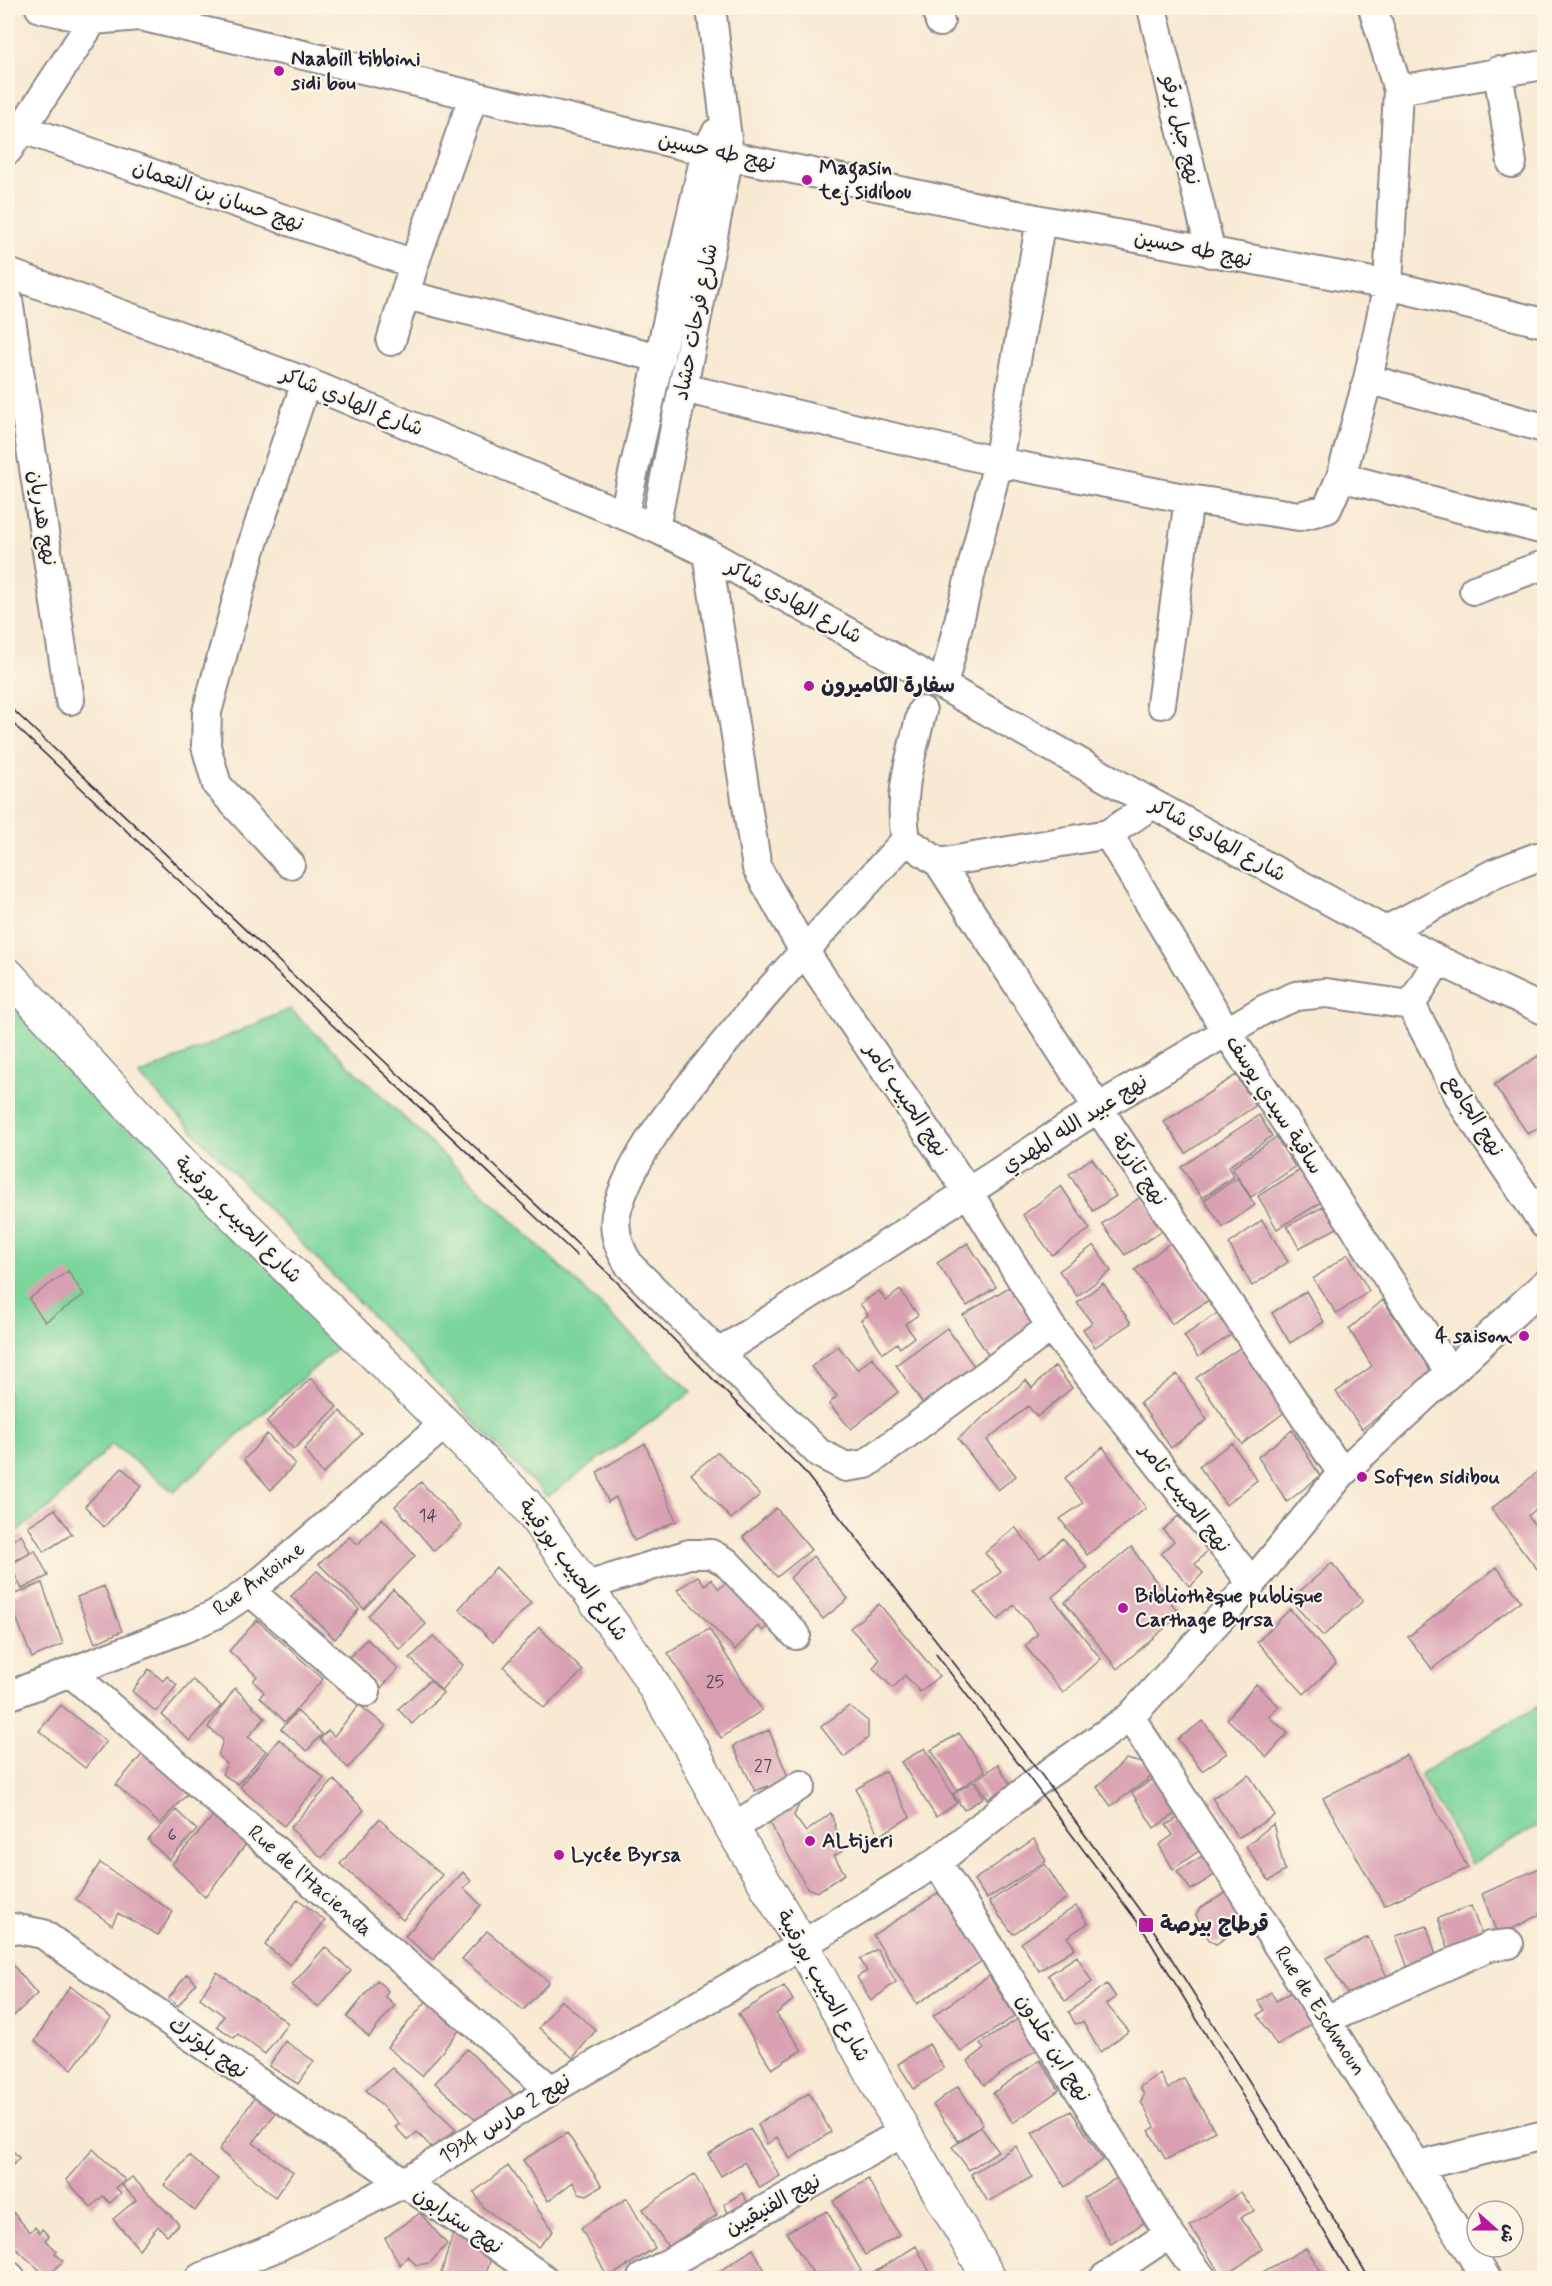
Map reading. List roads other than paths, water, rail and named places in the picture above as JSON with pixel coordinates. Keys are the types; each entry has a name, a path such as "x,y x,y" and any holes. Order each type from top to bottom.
{"main road":[{"name":"شارع الحبيب بورقيبة","path":"8,975 189,1171 525,1503 639,1661 682,1732 732,1828 802,1945 904,2132 989,2278"}],"street":[{"name":"نهج طه حسين","path":"40,8 99,14 135,12 718,153 1041,220 1388,285 1545,323"},
{"name":"شارع فرحات حشاد","path":"655,528 683,388 725,116 711,8"},
{"name":"نهج جبل برقو","path":"1152,8 1211,253"},
{"path":"683,388 998,462 1189,500 1299,516 1327,509 1341,477 1368,379 1388,285 1398,90 1373,8"},
{"path":"15,140 99,14"},
{"path":"1398,90 1498,71 1545,65"},
{"path":"1498,71 1512,163"},
{"path":"391,341 414,264 474,95"},
{"name":"نهج حسان بن النعمان","path":"15,140 414,264"},
{"name":"شارع فرحات حشاد","path":"624,514 660,358 718,153"},
{"path":"943,686 998,462 1041,220"},
{"name":"شارع الهادي شاكر","path":"8,273 306,382 655,528 707,553 1153,804 1438,960 1545,1010"},
{"path":"406,295 660,358"},
{"name":"نهج هدريان","path":"8,300 70,700"},
{"path":"1368,379 1545,428"},
{"path":"290,864 217,785 206,746 207,712 250,552 306,382"},
{"path":"1341,477 1545,530"},
{"path":"1161,704 1189,500"},
{"name":"نهج الحبيب ثامر","path":"707,553 757,868 804,951 968,1192 1051,1327 1252,1583"},
{"path":"1474,590 1545,565"},
{"path":"922,711 903,790 902,814 906,840 939,863 1108,834 1153,804"},
{"name":"ساقية سيدي يوسف","path":"1108,834 1226,1031 1449,1371"},
{"path":"906,840 804,951 679,1099 637,1163 618,1206 615,1228 618,1246 630,1266 819,1453 837,1465 854,1468 866,1464 1051,1327"},
{"path":"1385,931 1495,873 1537,857"},
{"name":"نهج تازركة","path":"939,863 1098,1108 1342,1473"},
{"path":"1411,1005 1438,960"},
{"name":"نهج عبيد الله المهدي","path":"719,1353 1098,1108 1265,1009 1296,996 1326,993 1411,1005"},
{"name":"نهج الجامع","path":"1411,1005 1466,1109 1545,1224"},
{"name":"نهج 2 مارس 1934","path":"200,2278 277,2247 403,2183 551,2090 802,1945 937,1862 1043,1777 1130,1717 1252,1583 1342,1473 1449,1371 1545,1285"},
{"name":"Rue Antoine","path":"8,1696 194,1624 250,1592 446,1423"},
{"path":"587,1586 689,1554 711,1554 726,1562 796,1635"},
{"path":"250,1592 366,1692"},
{"name":"Rue de l'Hacienda","path":"70,1672 551,2090"},
{"name":"Rue de Eschmoun","path":"1130,1717 1326,2020 1486,2278"},
{"path":"732,1828 801,1785"},
{"name":"نهج ابن خلدون","path":"937,1862 1169,2234 1202,2278"},
{"name":"نهج بلوترك","path":"8,1927 43,1934 403,2183"},
{"path":"1326,2020 1490,1946 1509,1944"},
{"name":"نهج الفنيقيين","path":"642,2278 904,2132"},
{"path":"1418,2166 1545,2135"},
{"name":"نهج سترابون","path":"403,2183 543,2278"},
{"path":"1104,2278 1169,2234"},
{"path":"8,2275 11,2278"}],"tram line":[{"path":"8,705 606,1271 803,1470 1043,1777 1149,1923 1277,2125 1369,2278"},
{"path":"8,719 577,1256"},
{"path":"936,1654 1142,1928 1352,2278"}],"place":[{"name":"Naabill tibbini sidi bou","path":"279,71"},
{"name":"Magasin tej sidibou","path":"807,180"},
{"name":"سفارة الكاميرون","path":"809,686"},
{"name":"4 saison","path":"1524,1336"},
{"name":"Sofyen sidibou","path":"1362,1477"},
{"name":"Bibliothèque publique Carthage Byrsa","path":"1123,1608"},
{"name":"ALtijeri","path":"810,1841"},
{"name":"Lycée Byrsa","path":"559,1855"},
{"name":"قرطاج بيرصة","path":"1146,1925"}]}
